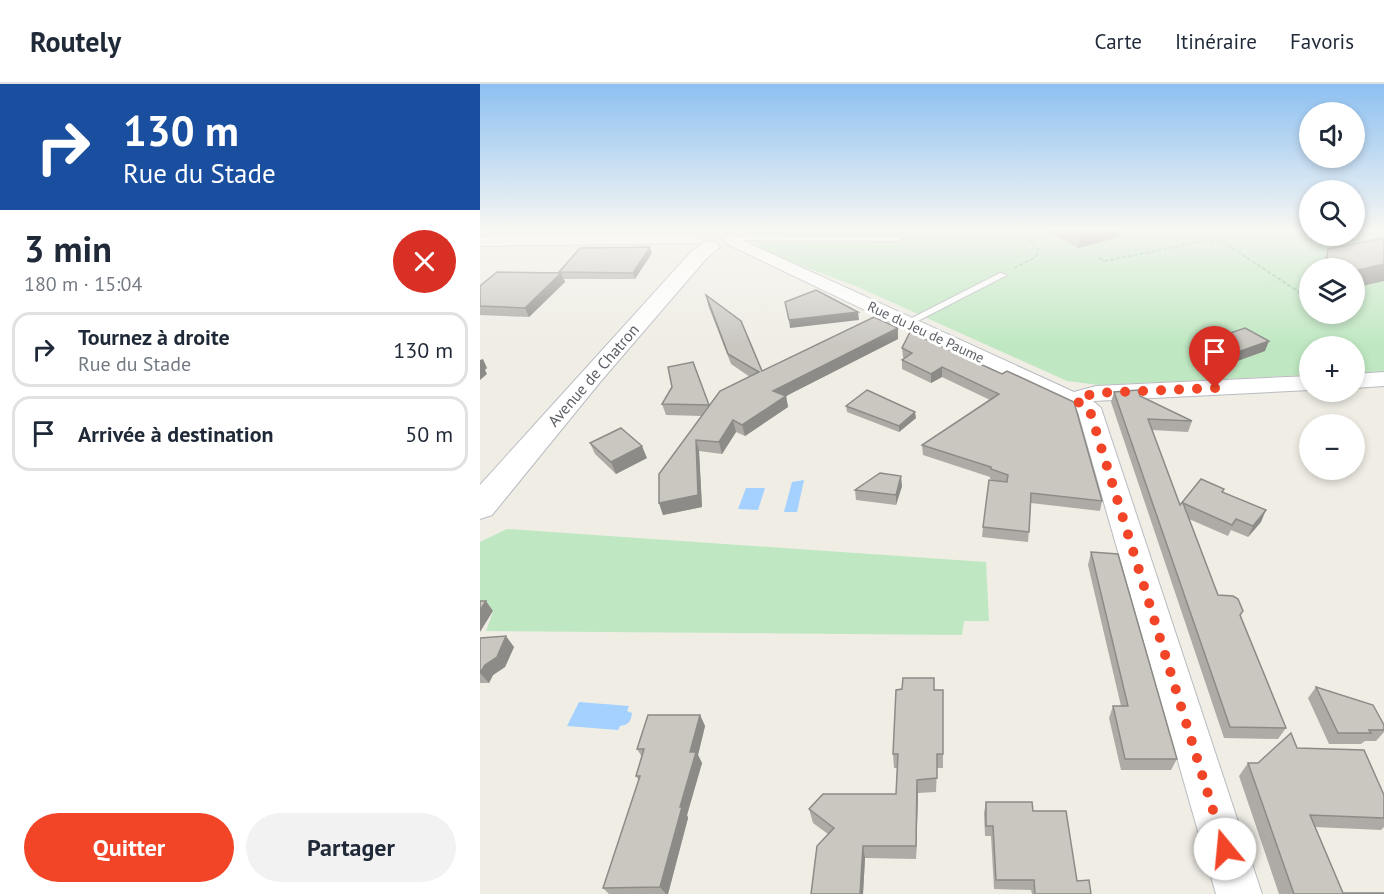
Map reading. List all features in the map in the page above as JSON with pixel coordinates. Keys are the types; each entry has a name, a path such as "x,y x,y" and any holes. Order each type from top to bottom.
{"street":[{"name":"Avenue de Chatron","path":"480,507 592,375 687,269"},
{"name":"Rue du Jeu de Paume","path":"786,269 1083,405"},
{"path":"1365,380 1384,379"},
{"path":"1239,894 1082,397 1096,393 1299,384"}],"lane":[{"path":"907,323 1003,274"}],"path":[{"path":"1003,274 1013,269"},
{"path":"1264,269 1299,291"}],"green space":[{"path":"810,269 1299,269 1299,324 1365,324 1365,269 1384,269 1384,371 1365,372 1365,336 1299,336 1299,375 1099,385 1067,381 858,287"},
{"path":"507,529 986,562 989,621 964,621 962,635 486,631 493,612 480,610 480,542"}],"water":[{"path":"804,480 797,512 784,512 792,482"},
{"path":"746,488 765,488 758,510 738,509"},
{"path":"579,702 629,706 627,711 632,713 631,719 618,730 567,726"}],"building":[{"path":"562,269 636,269 633,273 559,272"},
{"path":"497,272 561,273 525,308 480,306 480,286"},
{"path":"816,290 858,312 789,320 785,302"},
{"path":"706,295 741,321 762,371 874,317 898,328 773,391 786,396 742,425 733,420 719,442 696,440 698,495 659,503 659,474 720,391 759,372 728,354"},
{"path":"1245,328 1269,341 1221,358 1198,344"},
{"path":"910,332 1002,374 1007,371 1074,402 1102,501 1031,493 1029,532 983,527 989,480 1007,482 1008,475 991,469 991,467 922,445 999,394 942,367 931,374 902,360 912,353 902,348"},
{"path":"693,362 709,405 662,404 672,387 668,367"},
{"path":"867,390 915,412 899,426 846,406"},
{"path":"1138,390 1140,396 1192,421 1148,419 1180,505 1201,479 1224,489 1222,492 1266,510 1253,526 1236,519 1232,525 1183,503 1218,595 1233,596 1238,599 1243,611 1240,615 1286,728 1230,727 1114,392"},
{"path":"621,428 642,446 611,462 590,443"},
{"path":"880,473 901,476 896,495 855,490"},
{"path":"1091,552 1118,554 1177,759 1125,759 1113,706 1128,706"},
{"path":"480,601 486,601 480,610"},
{"path":"506,636 497,657 485,665 480,673 480,638"},
{"path":"903,678 934,678 934,690 943,690 943,754 937,754 937,778 917,780 916,846 863,846 860,894 811,894 817,846 834,828 809,809 823,794 896,794 898,754 893,754 896,690 902,689"},
{"path":"1316,687 1373,705 1384,725 1384,730 1369,730 1371,733 1338,733"},
{"path":"648,715 700,715 690,752 696,752 680,807 682,807 660,887 603,888 640,776 636,776 644,749 637,749"},
{"path":"1291,733 1297,748 1364,750 1384,795 1384,818 1310,815 1343,893 1384,894 1294,894 1248,763 1258,763"},
{"path":"986,802 1032,802 1033,811 1066,811 1077,881 1089,880 1091,894 1035,894 1034,880 996,880 993,826 986,826"}],"route":[{"path":"1215,388 1096,393 1076,401 1089,408 1225,849"}]}
